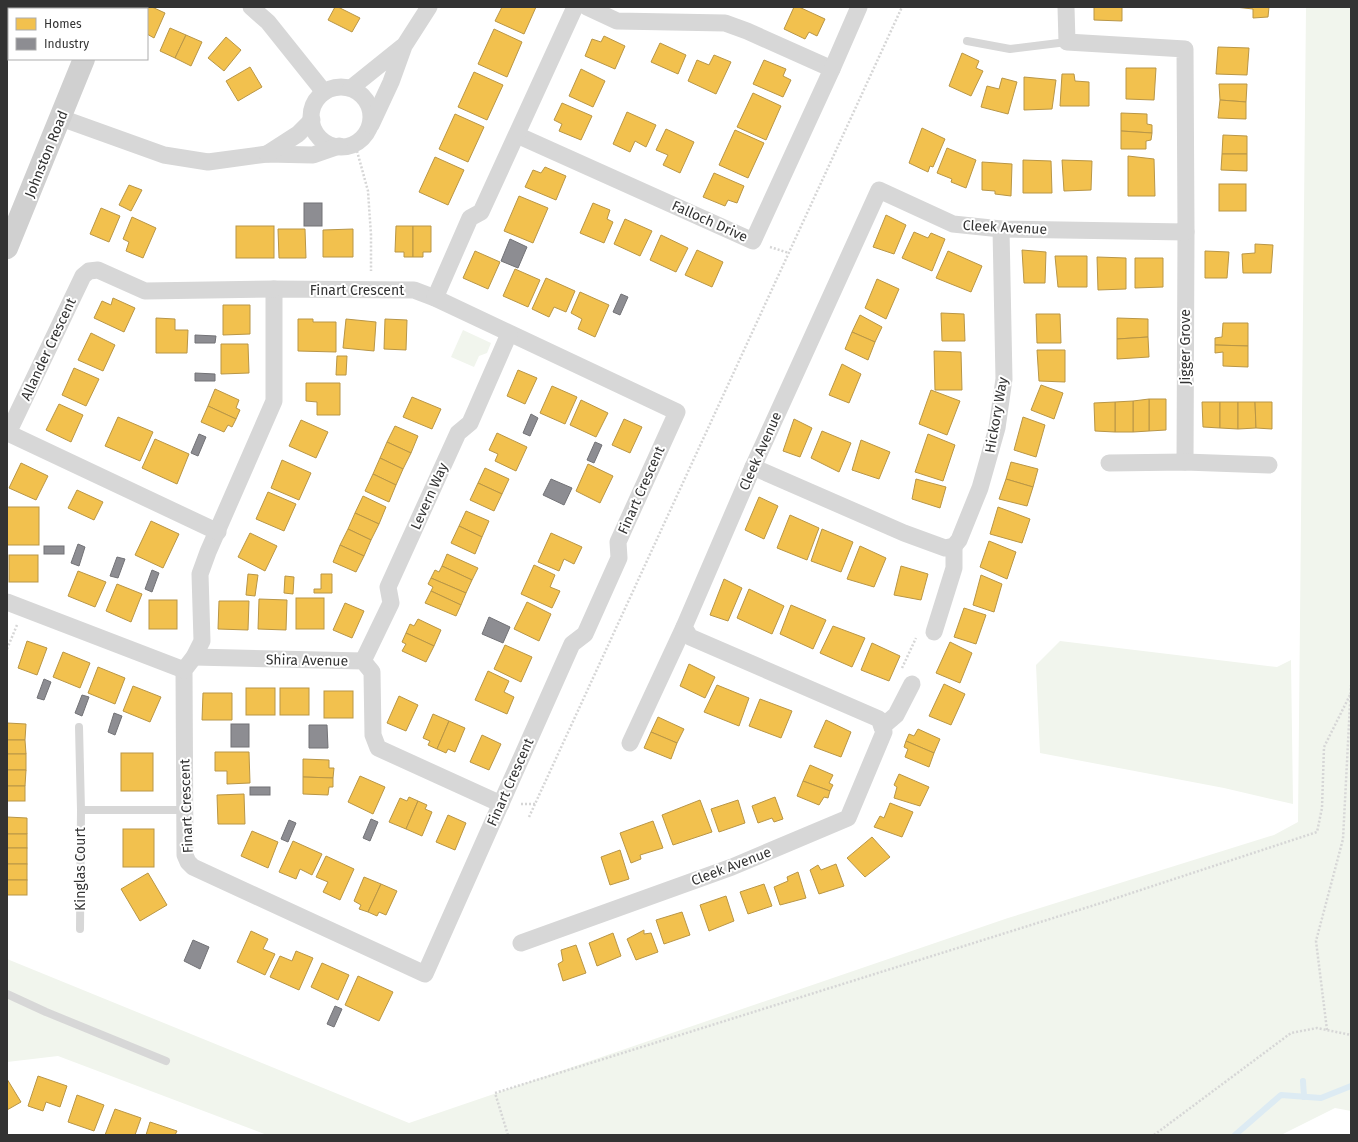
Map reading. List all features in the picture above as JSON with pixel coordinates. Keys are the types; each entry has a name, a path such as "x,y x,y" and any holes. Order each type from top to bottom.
{"main road":[{"name":"Johnston Road","path":"7,248 84,60"}],"street":[{"path":"251,7 268,22 324,92"},
{"path":"61,118 164,155 208,162 267,154 312,155 347,145 362,139 371,125 391,82 404,46 429,7"},
{"path":"435,298 470,218 482,212 575,7"},
{"path":"587,7 617,21 725,23 747,31 832,69"},
{"name":"Falloch Drive","path":"517,135 753,241 859,7"},
{"path":"1066,7 1067,42 1185,49 1186,232"},
{"path":"351,88 404,46"},
{"path":"347,145 333,146 319,138 313,126 311,114 315,101 324,92 337,87 351,88 363,96 371,110 371,125"},
{"path":"267,154 298,134 312,120"},
{"name":"Cleek Avenue","path":"630,743 684,627 753,467 879,190 953,224 1001,229 1186,232"},
{"name":"Hickory Way","path":"934,632 954,568 954,546 959,540 980,488 997,428 1004,379 1001,229"},
{"name":"Jigger Grove","path":"1185,462 1186,232"},
{"name":"Allander Crescent","path":"218,532 8,435 83,276 90,271 98,270 145,291 274,289"},
{"name":"Finart Crescent","path":"274,289 414,290 435,298 677,412 618,542 619,558 585,634 572,644 424,974 193,867 188,862 185,855 185,810 189,664 202,641 200,574 208,552 274,401 274,289"},
{"name":"Levern Way","path":"363,661 391,602 388,587 458,433 470,423 509,334"},
{"path":"1109,463 1185,462 1269,465"},
{"path":"753,467 904,533 945,548 954,546"},
{"path":"7,602 189,664"},
{"path":"684,627 690,638 879,719 882,727 896,715 912,684"},
{"name":"Shira Avenue","path":"189,664 363,661 372,672 373,735 378,748 501,804"},
{"name":"Cleek Avenue","path":"521,943 732,867 848,818 884,732 882,727"}],"lane":[{"path":"967,41 1010,49 1067,42"},
{"name":"Kinglas Court","path":"79,727 81,810 80,929"},
{"name":"Kinglas Court","path":"81,810 185,810"},
{"path":"7,994 46,1012 166,1061"}],"path":[{"path":"529,817 902,7"},
{"path":"347,145 368,191 371,235 371,290"},
{"path":"7,649 24,609"},
{"path":"1327,1030 1316,941 1343,839 1351,685"},
{"path":"508,1135 495,1093 1105,901 1317,832 1322,808 1324,748 1350,695"},
{"path":"1154,1135 1291,1034 1317,1028 1351,1035"}],"shaded area":[{"path":"1306,7 1351,7 1351,1111 1335,1108 1281,1135 267,1135 58,1056 7,1062 7,959 409,1123 1008,918 1274,835 1298,822"},
{"path":"463,330 491,343 487,353 479,356 474,367 451,357"},
{"path":"1060,641 1277,667 1291,660 1293,804 1224,788 1040,753 1036,665"}],"building: Homes":[{"path":"152,7 165,13 154,38 148,35 147,8"},
{"path":"335,7 338,7 360,18 352,32 328,20"},
{"path":"502,7 536,7 524,34 495,21"},
{"path":"794,7 799,7 825,19 817,36 809,32 805,39 784,29"},
{"path":"1094,7 1122,7 1122,21 1094,20"},
{"path":"1235,7 1269,7 1268,17 1253,18 1253,9"},
{"path":"170,28 186,35 175,58 160,51"},
{"path":"494,29 522,42 507,77 478,64"},
{"path":"186,35 202,42 191,66 175,58"},
{"path":"604,36 625,46 615,69 585,56 592,39 601,42"},
{"path":"226,37 241,50 224,71 208,58"},
{"path":"660,43 686,55 678,74 651,62"},
{"path":"1218,47 1249,48 1247,75 1216,74"},
{"path":"962,53 979,61 976,68 983,71 971,96 949,86"},
{"path":"714,55 731,62 716,94 688,81 697,60 709,65"},
{"path":"764,60 786,69 783,76 791,80 783,97 753,84"},
{"path":"250,67 262,87 238,101 226,81"},
{"path":"1126,68 1156,68 1154,100 1126,99"},
{"path":"581,69 605,81 593,107 569,96"},
{"path":"474,72 503,85 487,120 458,107"},
{"path":"1062,74 1074,74 1075,81 1089,82 1089,106 1060,106"},
{"path":"1024,77 1056,80 1052,109 1024,110"},
{"path":"1002,78 1017,82 1008,114 981,107 987,86 999,89"},
{"path":"1219,84 1247,84 1246,102 1220,100"},
{"path":"753,93 781,106 766,140 737,127"},
{"path":"1220,100 1246,102 1246,119 1218,118"},
{"path":"562,103 592,116 581,140 559,131 562,124 554,120"},
{"path":"627,112 656,125 646,147 635,141 630,152 613,144"},
{"path":"1121,113 1147,114 1147,124 1152,125 1152,133 1121,131"},
{"path":"455,114 484,127 468,162 439,149"},
{"path":"922,128 945,139 933,167 930,166 928,172 909,163"},
{"path":"666,129 694,142 680,173 663,165 668,155 656,150"},
{"path":"735,130 764,143 748,178 719,165"},
{"path":"1121,131 1152,133 1151,140 1146,141 1146,149 1121,149"},
{"path":"1223,135 1247,136 1247,154 1222,154"},
{"path":"947,148 976,160 966,188 951,182 952,179 937,173"},
{"path":"1222,154 1247,154 1247,171 1221,170"},
{"path":"1128,156 1154,159 1155,196 1128,196"},
{"path":"435,157 464,170 448,205 419,192"},
{"path":"1023,160 1051,161 1052,193 1023,193"},
{"path":"1062,160 1092,161 1091,190 1064,191"},
{"path":"982,162 1012,164 1011,196 995,194 995,191 982,190"},
{"path":"545,167 566,176 556,200 525,187 533,170 541,173"},
{"path":"714,173 744,186 737,203 728,200 725,206 703,197"},
{"path":"1219,184 1246,184 1246,211 1219,211"},
{"path":"129,185 142,190 131,211 119,205"},
{"path":"519,196 548,208 533,243 504,231"},
{"path":"593,203 610,210 607,219 613,222 604,243 580,233"},
{"path":"101,208 120,216 109,242 90,234"},
{"path":"886,215 906,225 894,254 873,247"},
{"path":"132,217 156,228 143,258 126,251 129,242 123,239"},
{"path":"625,219 652,231 640,256 614,244"},
{"path":"236,226 274,226 274,258 236,258"},
{"path":"396,226 413,226 413,257 404,257 404,252 395,252"},
{"path":"413,226 431,226 431,252 423,252 423,257 413,257"},
{"path":"278,229 305,229 306,258 279,258"},
{"path":"353,229 353,257 323,257 323,230"},
{"path":"914,232 928,238 931,233 945,239 932,271 902,258"},
{"path":"661,235 688,248 676,272 650,260"},
{"path":"1255,244 1273,245 1271,273 1243,273 1242,254 1255,253"},
{"path":"697,250 723,262 712,287 685,275"},
{"path":"1022,250 1046,252 1045,283 1024,283"},
{"path":"475,251 500,262 488,289 463,278"},
{"path":"948,251 982,266 971,292 936,278"},
{"path":"1205,251 1229,252 1227,278 1205,278"},
{"path":"1055,256 1087,256 1087,287 1058,287"},
{"path":"1097,257 1126,258 1126,289 1098,290"},
{"path":"1135,258 1163,258 1163,287 1135,288"},
{"path":"515,269 540,280 528,307 503,296"},
{"path":"546,278 575,291 566,312 554,307 549,317 532,309"},
{"path":"877,279 899,289 886,319 865,308"},
{"path":"580,292 609,305 595,337 578,329 582,319 571,313"},
{"path":"113,298 135,308 124,332 94,318 102,301 111,305"},
{"path":"223,305 250,305 250,334 223,335"},
{"path":"941,313 964,314 965,341 942,341"},
{"path":"1036,314 1060,314 1061,343 1037,343"},
{"path":"860,315 882,327 875,342 852,332"},
{"path":"156,318 175,319 175,330 188,330 187,353 156,353"},
{"path":"1117,318 1148,319 1148,337 1117,339"},
{"path":"298,319 313,319 313,322 336,322 336,352 298,351"},
{"path":"346,319 376,322 374,351 343,348"},
{"path":"385,319 407,320 406,350 384,349"},
{"path":"1223,323 1248,323 1248,346 1215,345 1215,338 1222,337"},
{"path":"852,332 875,342 868,360 845,349"},
{"path":"91,333 115,345 103,371 78,360"},
{"path":"1148,337 1149,357 1117,359 1117,339"},
{"path":"221,344 248,344 249,373 221,374"},
{"path":"1215,345 1248,346 1248,367 1223,366 1223,352 1215,353"},
{"path":"1037,350 1065,350 1065,382 1039,381"},
{"path":"934,351 961,352 962,390 935,390"},
{"path":"337,356 347,356 346,375 336,375"},
{"path":"842,364 861,374 849,403 829,395"},
{"path":"74,368 99,379 86,406 62,395"},
{"path":"518,370 537,378 525,404 507,396"},
{"path":"306,383 340,383 340,415 317,415 317,402 306,401"},
{"path":"1041,385 1063,393 1054,419 1031,410"},
{"path":"552,386 577,397 565,424 540,413"},
{"path":"215,389 239,400 236,408 240,410 236,419 208,406"},
{"path":"931,390 960,401 947,435 919,424"},
{"path":"412,397 441,409 432,429 403,417"},
{"path":"1149,399 1166,399 1166,430 1149,431"},
{"path":"1149,399 1149,431 1133,432 1133,401"},
{"path":"581,400 608,413 596,437 570,425"},
{"path":"1133,401 1133,432 1115,432 1115,402"},
{"path":"1115,402 1115,432 1095,431 1094,403"},
{"path":"1202,402 1220,402 1220,428 1203,427"},
{"path":"1220,402 1238,402 1238,429 1220,428"},
{"path":"1238,402 1255,402 1256,428 1238,429"},
{"path":"1255,402 1272,402 1272,429 1256,428"},
{"path":"59,404 83,415 71,442 46,430"},
{"path":"208,406 236,419 232,427 228,425 224,432 201,422"},
{"path":"118,417 153,432 140,461 105,446"},
{"path":"1023,417 1045,425 1036,457 1014,450"},
{"path":"624,419 642,427 630,453 612,445"},
{"path":"794,419 812,428 800,457 783,451"},
{"path":"301,420 328,432 316,458 289,446"},
{"path":"395,426 418,436 411,453 387,442"},
{"path":"822,431 851,443 839,472 811,458"},
{"path":"497,433 527,447 516,471 495,461 498,454 489,450"},
{"path":"928,434 955,445 943,481 915,472"},
{"path":"155,439 189,454 177,484 142,468"},
{"path":"861,440 890,452 879,479 852,470"},
{"path":"387,442 411,453 403,469 380,458"},
{"path":"380,458 403,469 396,485 373,474"},
{"path":"282,460 311,473 299,500 271,488"},
{"path":"1011,462 1038,469 1033,487 1006,479"},
{"path":"21,463 48,476 36,500 9,488"},
{"path":"588,464 613,476 600,503 576,491"},
{"path":"485,468 509,479 502,494 478,483"},
{"path":"373,474 396,485 389,502 365,491"},
{"path":"916,479 946,487 940,508 912,499"},
{"path":"1006,479 1033,487 1027,506 999,499"},
{"path":"478,483 502,494 494,511 470,500"},
{"path":"77,490 103,502 94,520 68,508"},
{"path":"268,492 296,504 284,531 256,519"},
{"path":"363,496 386,507 379,524 355,513"},
{"path":"759,497 778,506 764,539 745,530"},
{"path":"7,507 39,507 39,545 7,545"},
{"path":"998,507 1030,519 1022,543 990,534"},
{"path":"466,511 489,521 482,537 459,526"},
{"path":"355,513 379,524 371,540 348,529"},
{"path":"790,515 819,528 807,560 777,548"},
{"path":"151,521 179,534 163,568 135,555"},
{"path":"459,526 482,537 475,554 451,543"},
{"path":"348,529 371,540 364,556 340,545"},
{"path":"822,529 853,542 841,572 811,561"},
{"path":"250,533 277,546 265,571 238,557"},
{"path":"551,533 582,547 574,564 564,559 559,571 538,562"},
{"path":"989,541 1016,552 1007,579 980,567"},
{"path":"340,545 364,556 356,572 333,562"},
{"path":"860,546 886,558 874,587 847,579"},
{"path":"447,554 478,568 472,580 442,566"},
{"path":"9,555 38,555 38,582 9,582"},
{"path":"534,565 555,575 550,587 560,591 552,608 521,594"},
{"path":"442,566 472,580 466,593 431,578 435,570 439,572"},
{"path":"901,566 928,574 921,600 894,595"},
{"path":"78,571 106,582 95,607 68,596"},
{"path":"248,574 258,575 255,596 246,595"},
{"path":"321,574 332,574 332,593 314,593 314,589 321,589"},
{"path":"981,575 1002,584 994,612 973,605"},
{"path":"285,576 294,577 293,594 284,593"},
{"path":"431,578 466,593 461,605 431,591 433,587 428,584"},
{"path":"724,579 742,588 728,621 710,615"},
{"path":"117,584 142,594 131,622 106,611"},
{"path":"749,589 784,606 772,634 737,618"},
{"path":"431,591 461,605 456,616 425,603"},
{"path":"296,598 324,598 324,629 296,629"},
{"path":"259,599 287,600 286,630 258,629"},
{"path":"149,600 177,600 177,629 149,629"},
{"path":"219,601 249,601 248,630 218,629"},
{"path":"527,602 551,614 539,641 514,629"},
{"path":"345,603 364,611 352,638 333,630"},
{"path":"791,605 826,620 813,649 780,634"},
{"path":"964,608 986,615 976,644 954,637"},
{"path":"418,619 441,630 434,646 406,633 410,624 414,626"},
{"path":"833,626 865,638 852,667 820,653"},
{"path":"406,633 434,646 426,662 402,651 406,644 402,642"},
{"path":"27,641 47,648 37,675 18,668"},
{"path":"950,642 972,653 960,683 936,673"},
{"path":"872,643 900,656 889,681 861,670"},
{"path":"505,645 532,657 521,682 494,669"},
{"path":"63,652 90,663 80,688 53,677"},
{"path":"689,664 715,677 705,698 680,686"},
{"path":"98,667 125,678 115,704 88,693"},
{"path":"488,671 509,681 504,692 514,697 507,714 475,700"},
{"path":"944,684 965,694 951,725 929,716"},
{"path":"717,685 749,698 739,726 704,712"},
{"path":"133,686 161,697 150,722 123,711"},
{"path":"246,688 275,688 275,715 246,715"},
{"path":"280,688 309,688 309,715 280,715"},
{"path":"324,691 353,691 353,718 324,718"},
{"path":"203,693 232,693 232,720 202,720"},
{"path":"399,696 418,705 406,731 387,723"},
{"path":"760,699 792,711 781,738 749,726"},
{"path":"433,714 449,721 437,749 428,745 430,741 423,738"},
{"path":"658,717 684,729 677,743 651,732"},
{"path":"826,720 851,732 841,757 814,747"},
{"path":"449,721 465,728 455,752 448,749 446,753 437,749"},
{"path":"7,723 26,724 25,740 7,740"},
{"path":"918,729 940,739 934,753 906,741 909,734 914,736"},
{"path":"651,732 677,743 671,759 644,748"},
{"path":"482,735 501,744 489,770 470,762"},
{"path":"7,740 25,740 26,754 7,754"},
{"path":"906,741 934,753 929,767 905,757 908,749 904,747"},
{"path":"215,752 249,752 250,783 227,784 227,771 215,771"},
{"path":"121,753 153,753 153,791 121,791"},
{"path":"7,754 26,754 26,770 7,770"},
{"path":"303,759 329,760 329,768 334,768 333,778 303,777"},
{"path":"810,765 833,775 829,783 833,785 830,791 803,781"},
{"path":"7,770 26,770 25,786 7,786"},
{"path":"899,774 929,787 920,806 894,798 897,787 894,785"},
{"path":"360,776 385,787 373,814 348,802"},
{"path":"303,777 333,778 333,787 329,787 328,795 303,794"},
{"path":"803,781 830,791 828,798 824,797 819,805 797,796"},
{"path":"7,786 25,786 25,801 7,801"},
{"path":"244,794 245,824 218,824 217,795"},
{"path":"409,797 418,801 406,829 389,822 400,798 407,801"},
{"path":"775,797 783,819 774,822 772,818 758,823 752,806"},
{"path":"700,800 712,832 673,845 662,815"},
{"path":"738,800 745,823 719,832 711,809"},
{"path":"418,801 427,805 425,809 432,812 422,836 406,829"},
{"path":"890,803 913,812 902,837 874,827 880,816 884,818"},
{"path":"448,815 466,823 455,850 436,842"},
{"path":"7,817 27,818 27,834 7,834"},
{"path":"653,821 663,848 640,855 641,859 631,863 620,833"},
{"path":"123,829 154,829 154,867 123,867"},
{"path":"252,831 278,842 268,868 241,856"},
{"path":"7,834 27,834 27,848 7,848"},
{"path":"872,837 890,857 865,877 847,858"},
{"path":"293,841 322,854 312,875 300,869 296,879 279,872"},
{"path":"7,848 27,848 27,864 7,864"},
{"path":"620,850 629,879 610,885 601,857"},
{"path":"326,856 354,869 340,900 323,892 328,882 316,877"},
{"path":"7,864 27,864 27,880 7,880"},
{"path":"836,864 844,886 819,894 810,870 818,865 821,870"},
{"path":"798,872 806,898 780,905 774,887 788,881 787,877"},
{"path":"148,873 167,905 140,921 121,889"},
{"path":"364,877 381,884 368,912 359,909 361,905 354,901"},
{"path":"7,880 27,880 27,895 7,895"},
{"path":"381,884 397,891 386,915 379,912 377,916 368,912"},
{"path":"764,884 772,906 748,914 740,892"},
{"path":"726,896 734,921 709,931 700,905"},
{"path":"682,912 690,935 664,944 656,920"},
{"path":"644,930 644,934 651,933 658,952 636,960 627,939"},
{"path":"251,931 268,939 263,949 275,954 265,975 237,962"},
{"path":"613,933 621,956 597,966 589,943"},
{"path":"576,945 586,973 563,981 558,964 563,961 561,950"},
{"path":"296,951 313,958 299,990 270,977 280,956 292,961"},
{"path":"322,963 349,975 338,1000 311,987"},
{"path":"358,976 393,992 379,1021 345,1005"},
{"path":"38,1076 67,1086 60,1107 46,1102 43,1111 28,1106"},
{"path":"7,1079 21,1102 7,1110"},
{"path":"77,1095 104,1105 94,1131 68,1122"},
{"path":"115,1109 141,1118 135,1135 105,1135"},
{"path":"150,1122 177,1131 175,1135 146,1135"}],"building: Industry":[{"path":"304,203 322,203 322,226 304,226"},
{"path":"510,239 527,247 518,268 501,261"},
{"path":"621,294 628,297 620,315 613,312"},
{"path":"195,335 216,336 215,343 195,343"},
{"path":"195,373 215,374 215,381 195,381"},
{"path":"531,414 538,418 530,436 523,433"},
{"path":"199,434 206,437 198,456 191,453"},
{"path":"595,442 602,445 594,463 587,460"},
{"path":"551,479 572,488 564,505 543,495"},
{"path":"78,544 85,547 79,566 71,563"},
{"path":"44,546 64,546 64,554 44,554"},
{"path":"117,557 125,559 118,578 110,576"},
{"path":"152,570 159,573 152,592 145,589"},
{"path":"489,617 510,627 503,643 482,634"},
{"path":"44,679 51,682 44,700 37,698"},
{"path":"82,695 89,697 82,716 75,713"},
{"path":"114,713 122,716 115,735 108,732"},
{"path":"231,724 249,724 249,747 231,747"},
{"path":"309,725 327,725 328,748 309,748"},
{"path":"250,787 270,787 270,795 250,795"},
{"path":"371,819 378,822 370,841 363,838"},
{"path":"289,820 296,823 288,842 281,839"},
{"path":"193,940 209,947 200,969 184,961"},
{"path":"335,1006 342,1009 334,1027 327,1024"}],"waterway":[{"path":"1303,1081 1304,1097"},
{"path":"1235,1135 1281,1095 1321,1098 1351,1086"}]}
